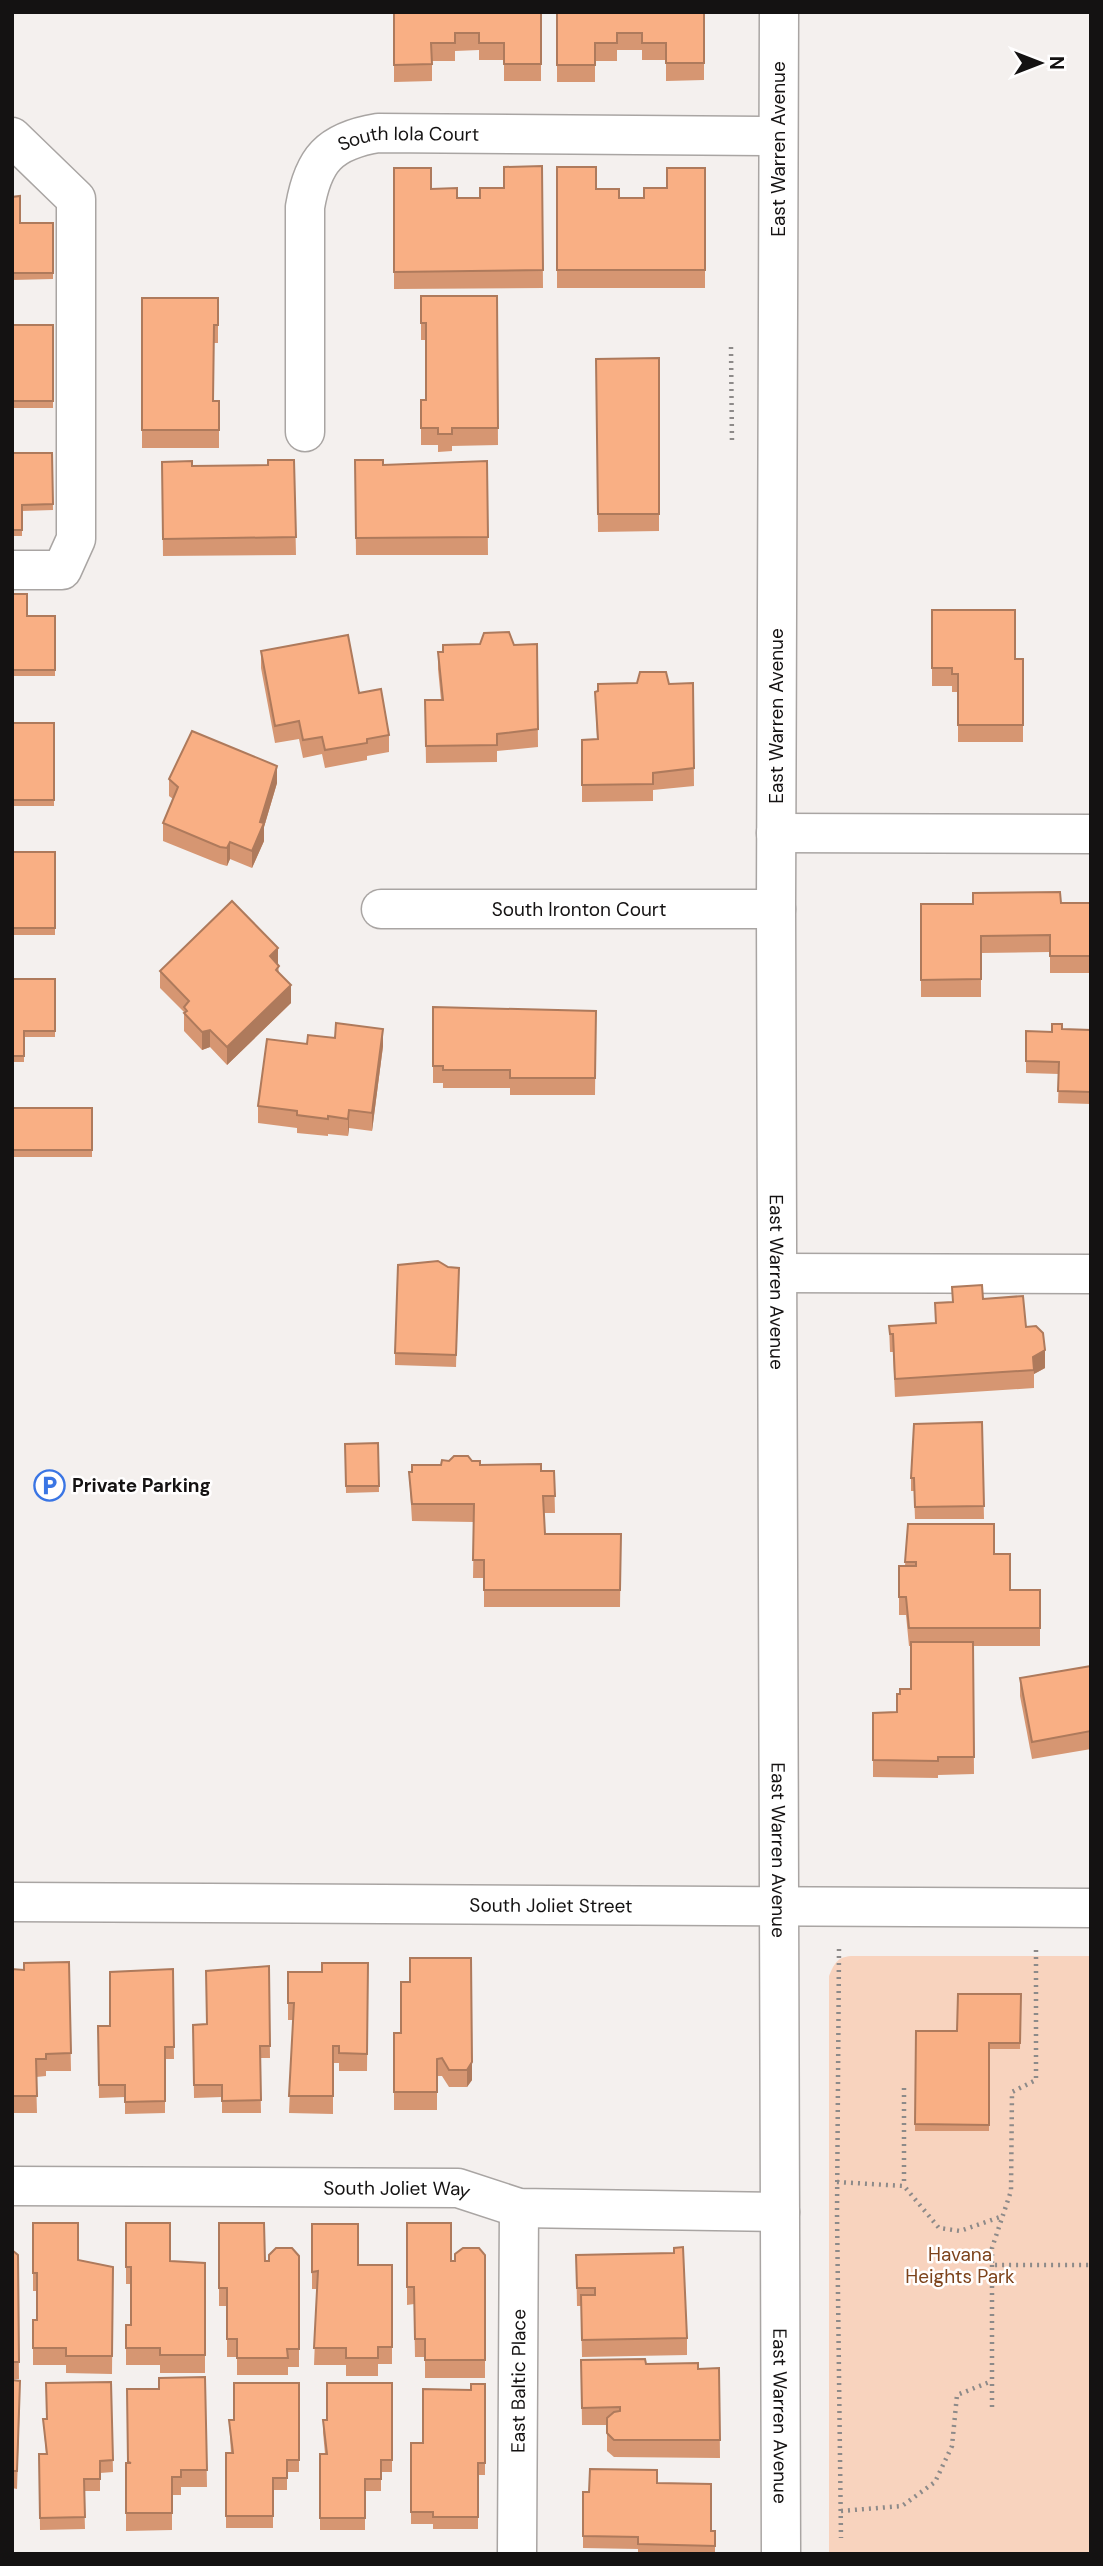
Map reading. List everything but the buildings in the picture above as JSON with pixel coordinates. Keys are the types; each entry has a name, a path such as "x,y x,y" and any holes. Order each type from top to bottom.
{"street":[{"name":"East Warren Avenue","path":"779,12 776,909 782,1906 781,2554"},
{"name":"South Iola Court","path":"304,432 304,207 313,173 337,145 356,137 378,133 778,136"},
{"path":"12,137 76,199 76,539 62,570 12,570"},
{"path":"776,833 1091,834"},
{"name":"South Ironton Court","path":"381,909 776,909"},
{"path":"778,1273 1091,1274"},
{"name":"South Joliet Street","path":"12,1902 1091,1908"},
{"name":"South Joliet Way","path":"12,2186 458,2188 519,2208 780,2212"},
{"name":"East Baltic Place","path":"517,2554 519,2208"}],"path":[{"path":"841,2538 837,2182 838,1949 852,1949"},
{"path":"1023,1949 1049,1949"},
{"path":"992,2411 992,2248 1011,2191 1012,2092 1036,2080 1036,1949"},
{"path":"904,2088 904,2186 939,2228 960,2231 1003,2216"},
{"path":"837,2182 904,2186"},
{"path":"992,2265 1091,2265"},
{"path":"841,2511 902,2506 935,2482 952,2446 957,2395 992,2381"}],"green space":[{"name":"Havana Heights Park","path":"851,1956 1091,1956 1091,2554 829,2554 829,1976 837,1962"}],"place":[{"name":"Private Parking","path":"49,1485"}]}
